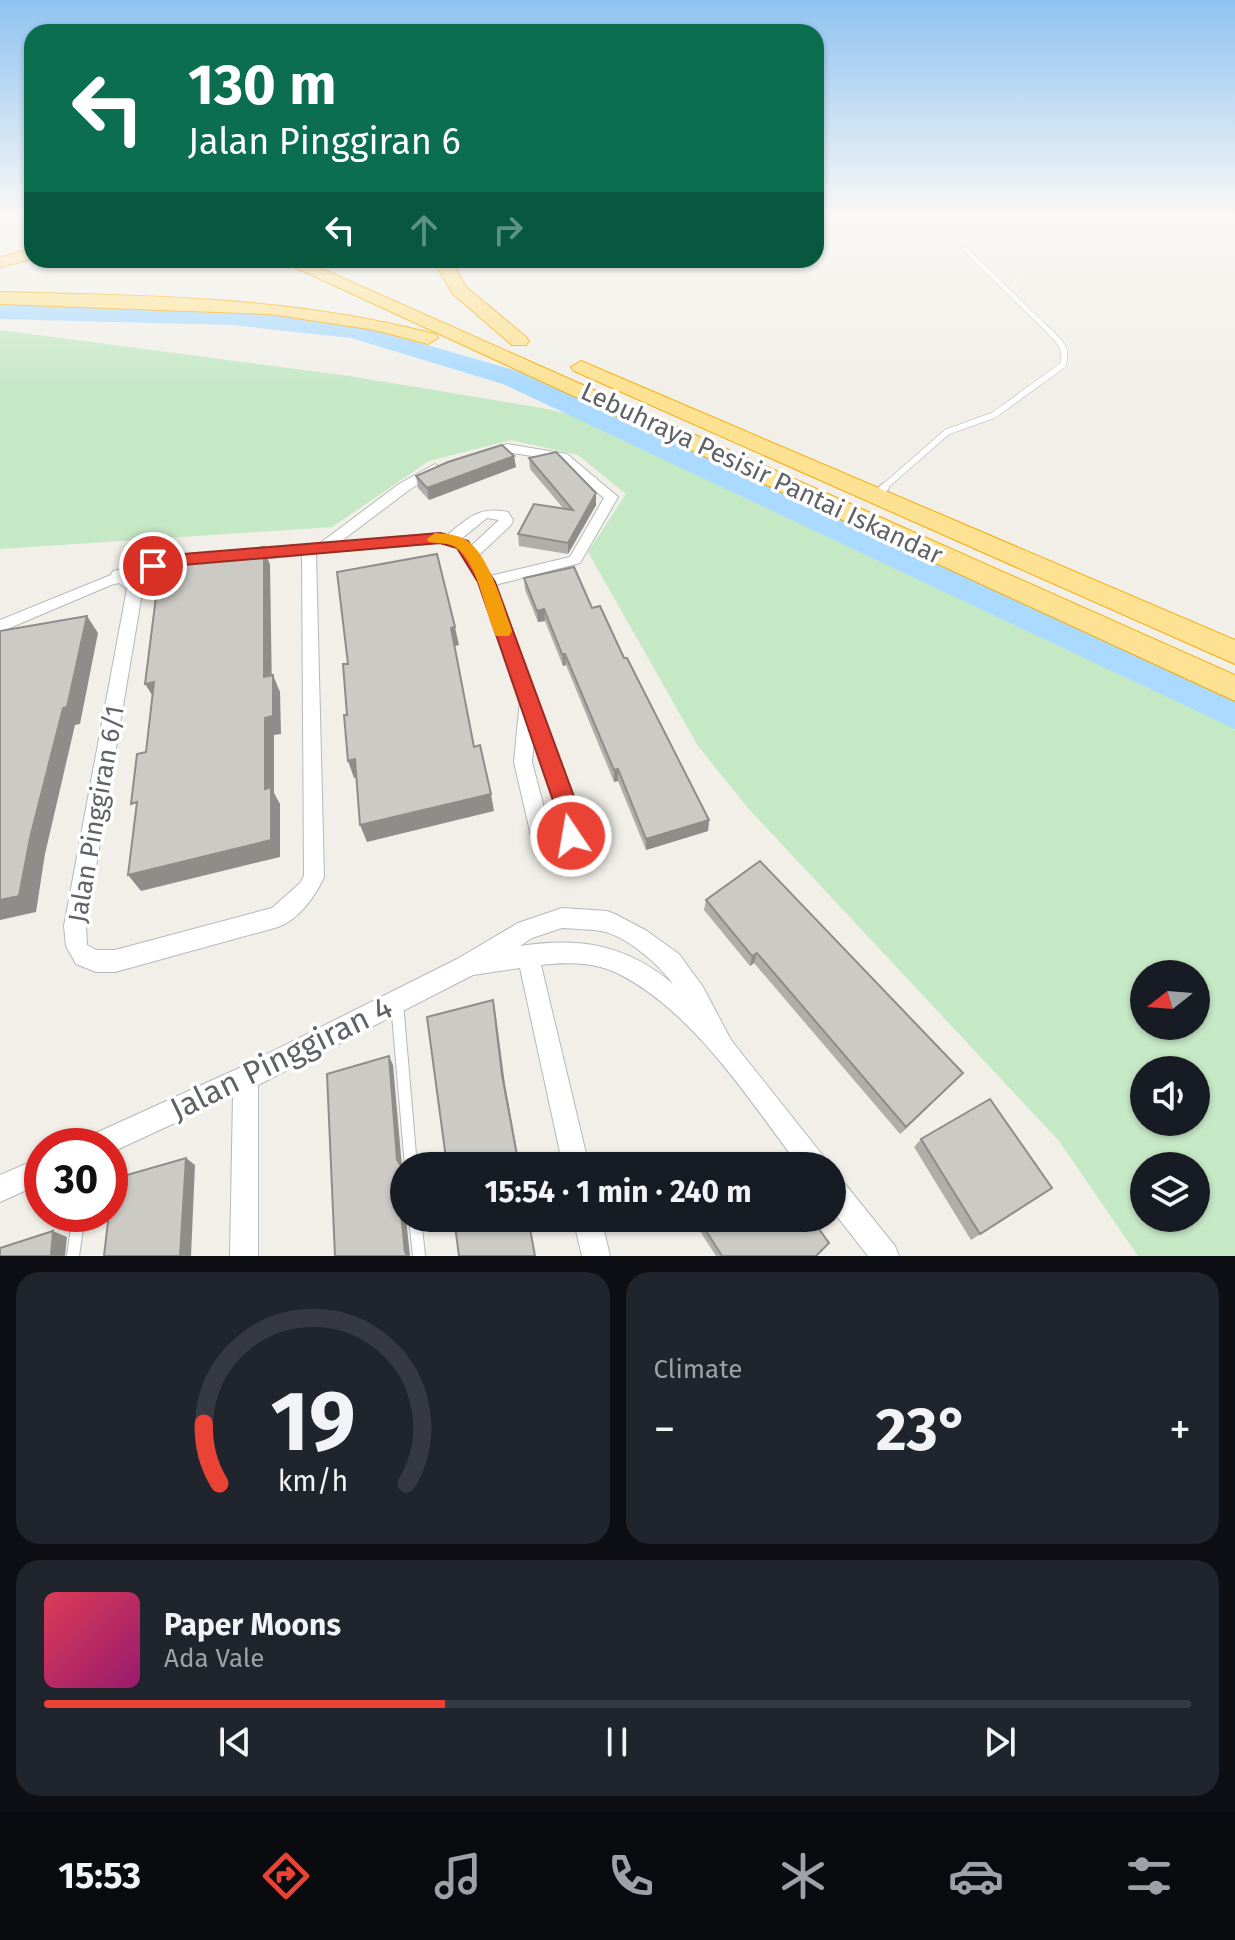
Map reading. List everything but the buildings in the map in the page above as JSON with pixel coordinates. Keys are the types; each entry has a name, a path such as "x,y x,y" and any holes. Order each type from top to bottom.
{"highway":[{"name":"Lebuhraya Pesisir Pantai Iskandar","path":"320,273 876,496 1235,653"},
{"path":"449,273 459,290 508,346"},
{"path":"0,298 311,312 508,346"},
{"name":"Lebuhraya Pesisir Pantai Iskandar","path":"453,311 508,346 1235,689"}],"street":[{"path":"479,456 507,448 562,457 611,497 575,560 486,582"},
{"path":"316,550 404,487 437,467 451,463"},
{"path":"446,539 484,514 503,515 506,520 504,525 471,554"},
{"path":"0,626 118,575 183,559 446,539 463,544 486,582 572,821 571,836 563,842 551,843 541,836 523,762 527,703"},
{"name":"Jalan Pinggiran 6/1","path":"118,575 135,587 75,926 75,945 82,957 96,962 115,961 278,917 307,890 314,877 316,550"},
{"name":"Jalan Pinggiran 4","path":"128,1131 246,1078 397,1002 465,967 526,930 562,918 607,921 639,938 671,962 695,995 722,1047"},
{"name":"Jalan Pinggiran 4","path":"465,967 528,955 592,954 624,963 668,993 722,1047 804,1152"},
{"path":"528,955 573,1152"},
{"path":"244,1256 246,1078"},
{"path":"0,1189 24,1178"},
{"path":"846,1206 885,1256"},
{"path":"590,1232 596,1256"}],"lane":[{"path":"876,496 947,432 994,415 1063,365 1066,354 1063,345 989,273"},
{"path":"397,1002 410,1152"},
{"path":"73,1256 76,1232"},
{"path":"416,1232 419,1256"}],"green space":[{"path":"0,330 349,376 585,418 655,448 1235,723 1235,1256 1138,1256 1059,1141 748,808 698,746 588,552 626,494 578,455 511,440 429,461 332,527 0,549"}],"waterway":[{"path":"0,312 232,318 353,331 512,378 1235,713"}],"slow traffic":[{"path":"435,539 451,539 463,544 471,554 486,582 503,631"}],"route":[{"path":"153,566 183,559 440,538 463,544 486,582 572,821 571,836"}]}
